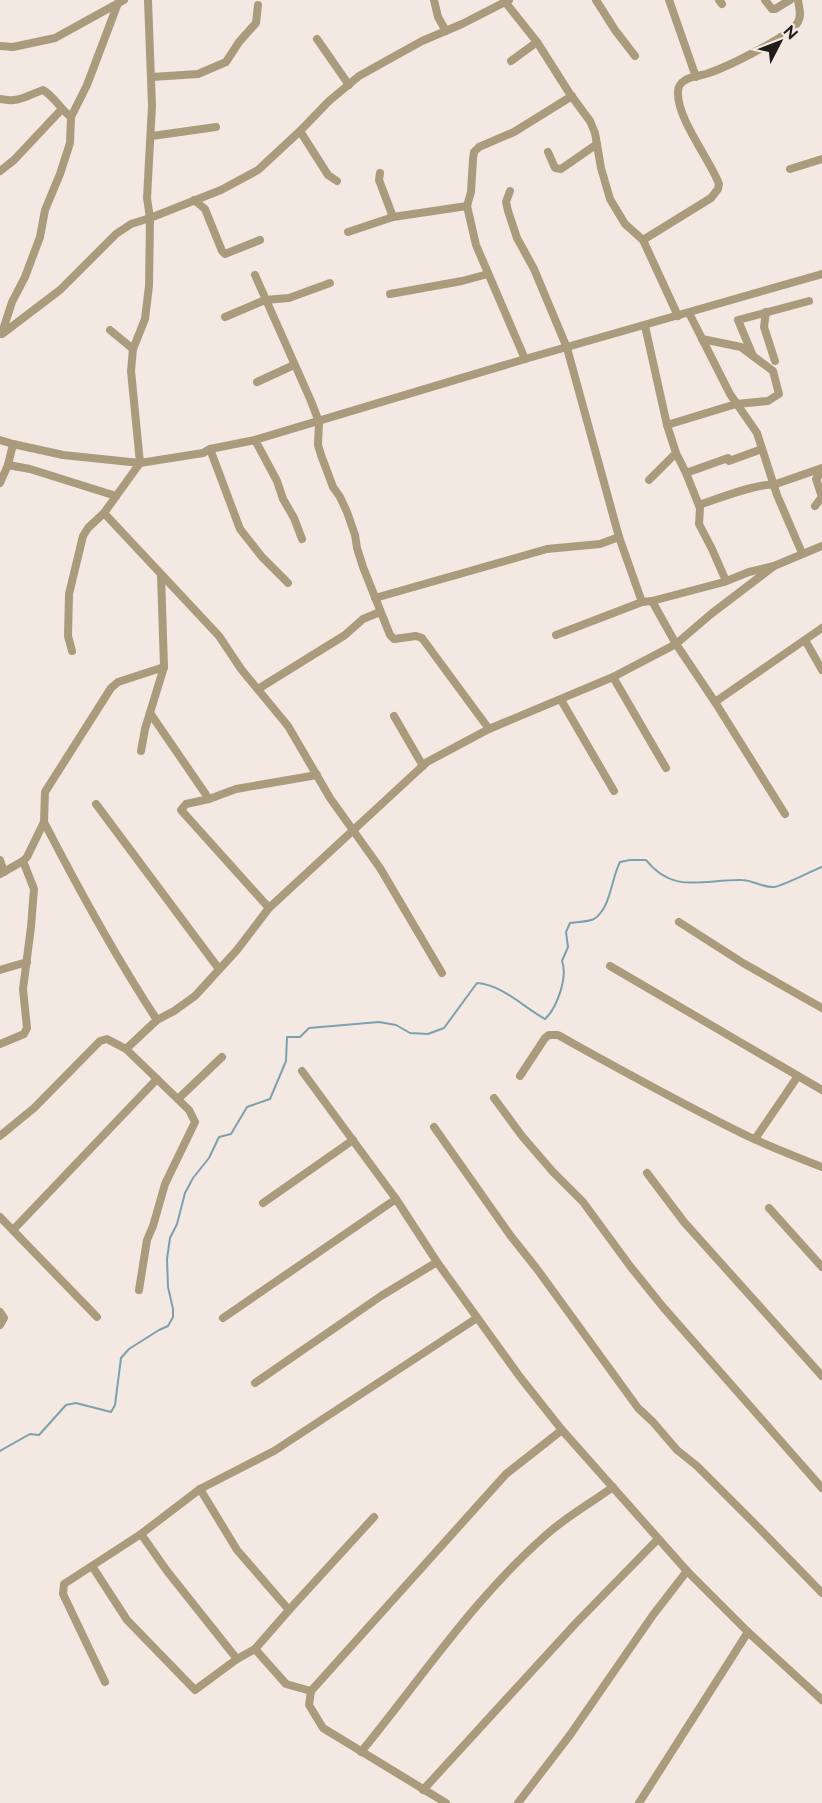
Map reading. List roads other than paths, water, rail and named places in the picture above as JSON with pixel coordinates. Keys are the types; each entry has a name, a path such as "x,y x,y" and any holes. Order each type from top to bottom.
{"street":[{"path":"72,651 68,636 69,594 83,536 104,513 140,463 131,371 133,349 145,319 149,286 150,218 147,198 152,136 152,78 148,0"},
{"path":"434,0 438,17 446,31"},
{"path":"596,0 635,56"},
{"path":"669,0 696,76"},
{"path":"765,0 772,9 775,9 790,0"},
{"path":"643,240 711,198 720,184 679,103 678,90 681,84 686,79 706,74 748,56 792,30 801,16 798,0"},
{"path":"0,46 13,47 55,38 121,1"},
{"path":"1,337 12,302 40,237 45,210 70,143 72,117 121,1"},
{"path":"1,337 60,290 116,234 131,224 221,190 258,170 329,101 360,76 422,41 507,1 590,121 595,133 601,168 615,208 630,230 643,240 678,316"},
{"path":"152,78 198,74 226,62 239,42 256,23 258,5"},
{"path":"317,39 349,85"},
{"path":"511,61 537,42"},
{"path":"0,99 9,101 23,99 43,90 72,117"},
{"path":"525,359 476,245 467,206 471,192 474,152 479,147 514,132 572,96"},
{"path":"0,171 14,160 62,110"},
{"path":"152,136 216,127"},
{"path":"300,131 328,175 337,181"},
{"path":"548,152 555,168 561,169 597,144"},
{"path":"790,169 822,159"},
{"path":"380,173 379,180 393,217"},
{"path":"510,191 506,202 517,238 534,269 567,348 619,537 642,602"},
{"path":"194,200 205,209 225,254 260,240"},
{"path":"348,232 393,217 467,206"},
{"path":"390,294 488,274"},
{"path":"0,440 63,454 140,463 203,453 210,449 255,440 319,422 525,359 822,274"},
{"path":"255,275 319,422 318,445 321,455 333,487 347,512 363,567 390,635 394,639 416,636 422,638 489,729"},
{"path":"225,317 265,300 289,298 330,283"},
{"path":"753,356 738,320 809,301"},
{"path":"766,312 764,327 775,361"},
{"path":"689,313 735,404 757,432 773,485 802,553"},
{"path":"645,326 667,425 676,453 699,505 699,524 726,581"},
{"path":"110,330 133,349"},
{"path":"667,425 735,404 768,401 779,394 773,371 741,347 702,339"},
{"path":"257,382 294,365"},
{"path":"255,440 277,480 283,499 302,539"},
{"path":"0,483 8,465 13,444"},
{"path":"210,449 240,529 262,557 288,583"},
{"path":"686,473 762,449"},
{"path":"649,480 676,453"},
{"path":"8,465 30,469 116,496"},
{"path":"699,505 759,486 773,485 822,470"},
{"path":"815,506 822,497 816,479 822,470"},
{"path":"104,513 219,636 241,669 288,726 330,798 380,868 442,973"},
{"path":"375,598 547,549 600,544 619,537"},
{"path":"556,634 642,602 726,581 774,566 822,546"},
{"path":"126,1049 157,1020 195,996 237,950 269,908 423,766 489,729 613,677 676,644 774,566"},
{"path":"141,751 164,667 161,575"},
{"path":"652,601 676,644 785,814"},
{"path":"258,690 363,620 380,612"},
{"path":"715,702 822,628"},
{"path":"805,640 822,670"},
{"path":"0,860 2,873 23,861 44,822 45,792 111,688 118,682 164,667"},
{"path":"613,677 666,768"},
{"path":"561,700 614,791"},
{"path":"150,713 209,799"},
{"path":"394,716 423,766"},
{"path":"269,908 181,810 186,804 247,787 317,775"},
{"path":"96,804 219,969"},
{"path":"44,822 82,897 157,1020"},
{"path":"0,1044 24,1034 27,1028 23,989 34,889 23,861"},
{"path":"679,922 743,963 822,1008"},
{"path":"0,969 27,962"},
{"path":"610,966 798,1076 821,1086"},
{"path":"520,1076 545,1038 549,1035 558,1035 668,1096 755,1139 822,1167"},
{"path":"0,1136 34,1108 100,1041 107,1039 126,1049 189,1110 195,1122 165,1184 147,1240 139,1290"},
{"path":"178,1099 222,1058"},
{"path":"302,1071 396,1199 436,1262 520,1377 562,1430 687,1571 748,1632 822,1700"},
{"path":"755,1139 798,1076"},
{"path":"13,1230 157,1079"},
{"path":"494,1098 522,1136 583,1202 663,1307 822,1488"},
{"path":"434,1127 510,1235 638,1408 677,1450 753,1522 822,1593"},
{"path":"263,1203 353,1140"},
{"path":"647,1173 684,1222 822,1376"},
{"path":"223,1318 396,1199"},
{"path":"770,1208 822,1267"},
{"path":"0,1217 97,1317"},
{"path":"255,1383 381,1296 436,1262"},
{"path":"0,1312 4,1318 0,1325"},
{"path":"105,1682 63,1594 64,1584 141,1534 200,1489 274,1451 477,1318"},
{"path":"446,1803 323,1728 309,1705 311,1691 506,1474 562,1430"},
{"path":"361,1752 455,1633 507,1572 547,1534 613,1487"},
{"path":"200,1489 237,1550 289,1610"},
{"path":"93,1566 127,1620 195,1690 237,1659 255,1649 374,1516"},
{"path":"141,1534 167,1571 237,1659"},
{"path":"423,1790 576,1623 658,1539"},
{"path":"518,1803 570,1735 647,1623 687,1571"},
{"path":"639,1803 748,1632"},
{"path":"255,1649 286,1684 311,1691"}],"waterway":[{"path":"0,1451 30,1434 39,1435 66,1405 76,1403 111,1412 115,1405 121,1358 129,1349 168,1326 173,1317 168,1287 167,1259 170,1238 177,1224 185,1193 193,1178 209,1158 219,1137 231,1134 247,1107 270,1099 286,1061 287,1037 300,1037 309,1028 379,1022 396,1025 410,1033 428,1034 444,1028 477,983 504,992 545,1019 554,1008 560,992 564,975 562,961 568,947 566,932 570,923 592,920 600,914 607,901 620,862 646,860 667,878 690,883 742,880 770,887 785,884 822,867"}]}
